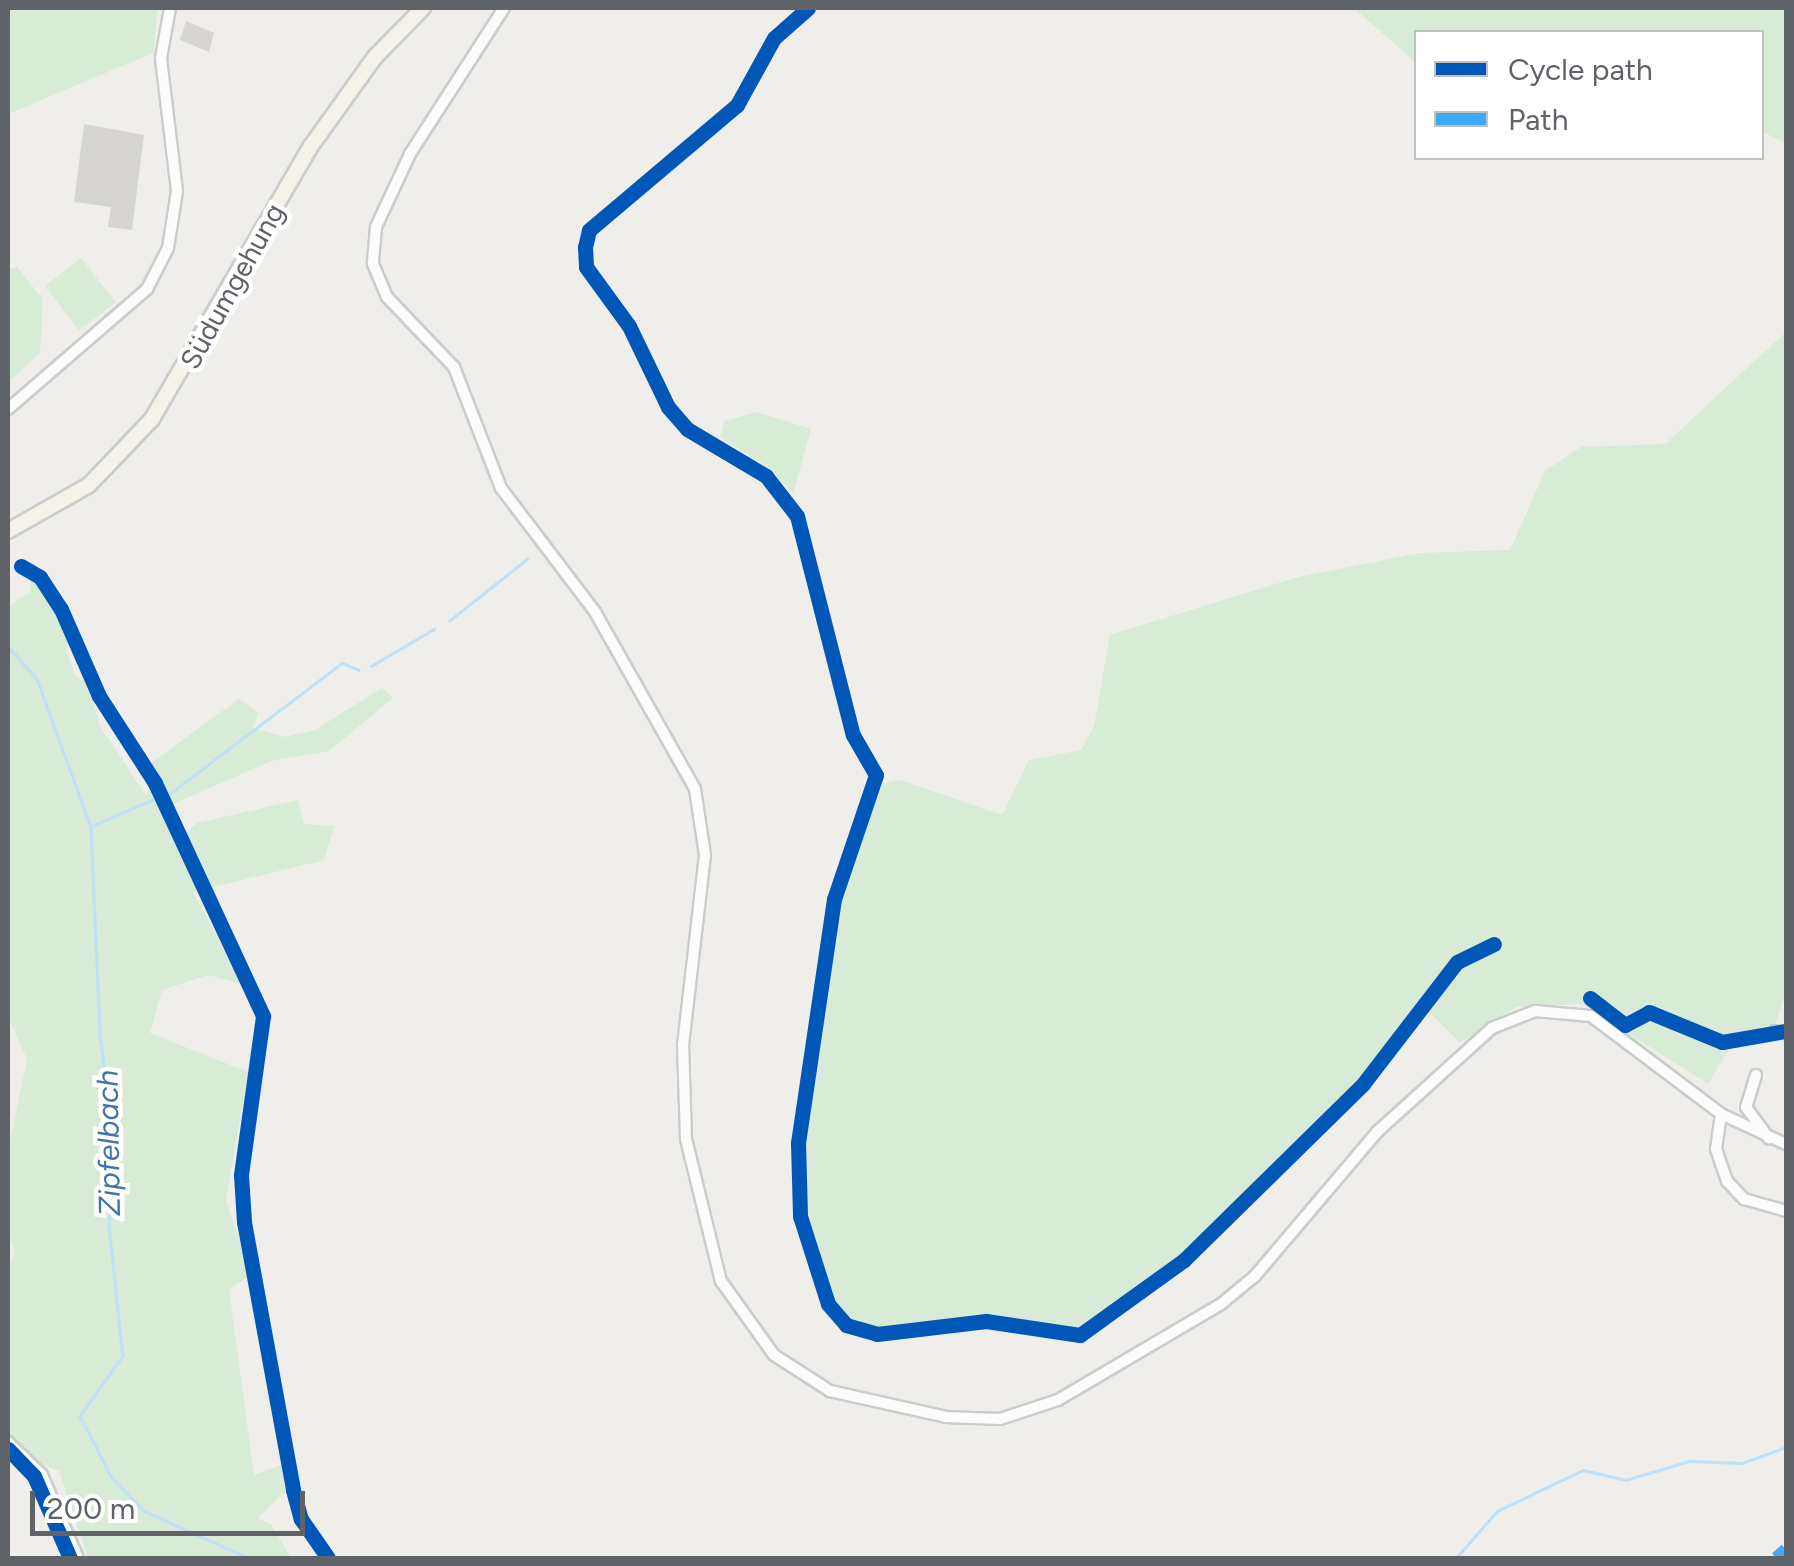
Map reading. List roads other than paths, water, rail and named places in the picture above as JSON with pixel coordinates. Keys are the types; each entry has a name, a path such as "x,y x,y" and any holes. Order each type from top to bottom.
{"main road":[{"name":"Südumgehung","path":"9,530 54,509 122,455 210,330 343,99 423,8"}],"street":[{"path":"8,409 139,297 168,248 176,191 161,58 170,8"},
{"path":"504,8 410,154 376,227 373,264 387,297 454,366 501,488 595,612 694,789 705,856 683,1044 686,1139 721,1281 774,1355 851,1398 974,1420 1023,1415 1221,1304 1255,1276 1377,1132 1513,1016 1553,1008 1591,1016 1721,1114 1786,1144"},
{"path":"1756,1075 1746,1107 1769,1139"},
{"path":"1721,1114 1716,1149 1727,1181 1744,1199 1786,1211"},
{"path":"8,1442 42,1475 78,1558"}],"waterway":[{"path":"449,621 527,559"},
{"path":"371,666 434,629"},
{"name":"Zipfelbach","path":"8,646 37,679 91,827 100,1037 114,1129 109,1226 123,1356 80,1416 111,1476 144,1511 249,1558"},
{"path":"168,795 342,663 359,670"},
{"path":"92,826 154,799"},
{"path":"1456,1558 1497,1511 1583,1470 1626,1480 1689,1461 1742,1463 1786,1447"}]}
